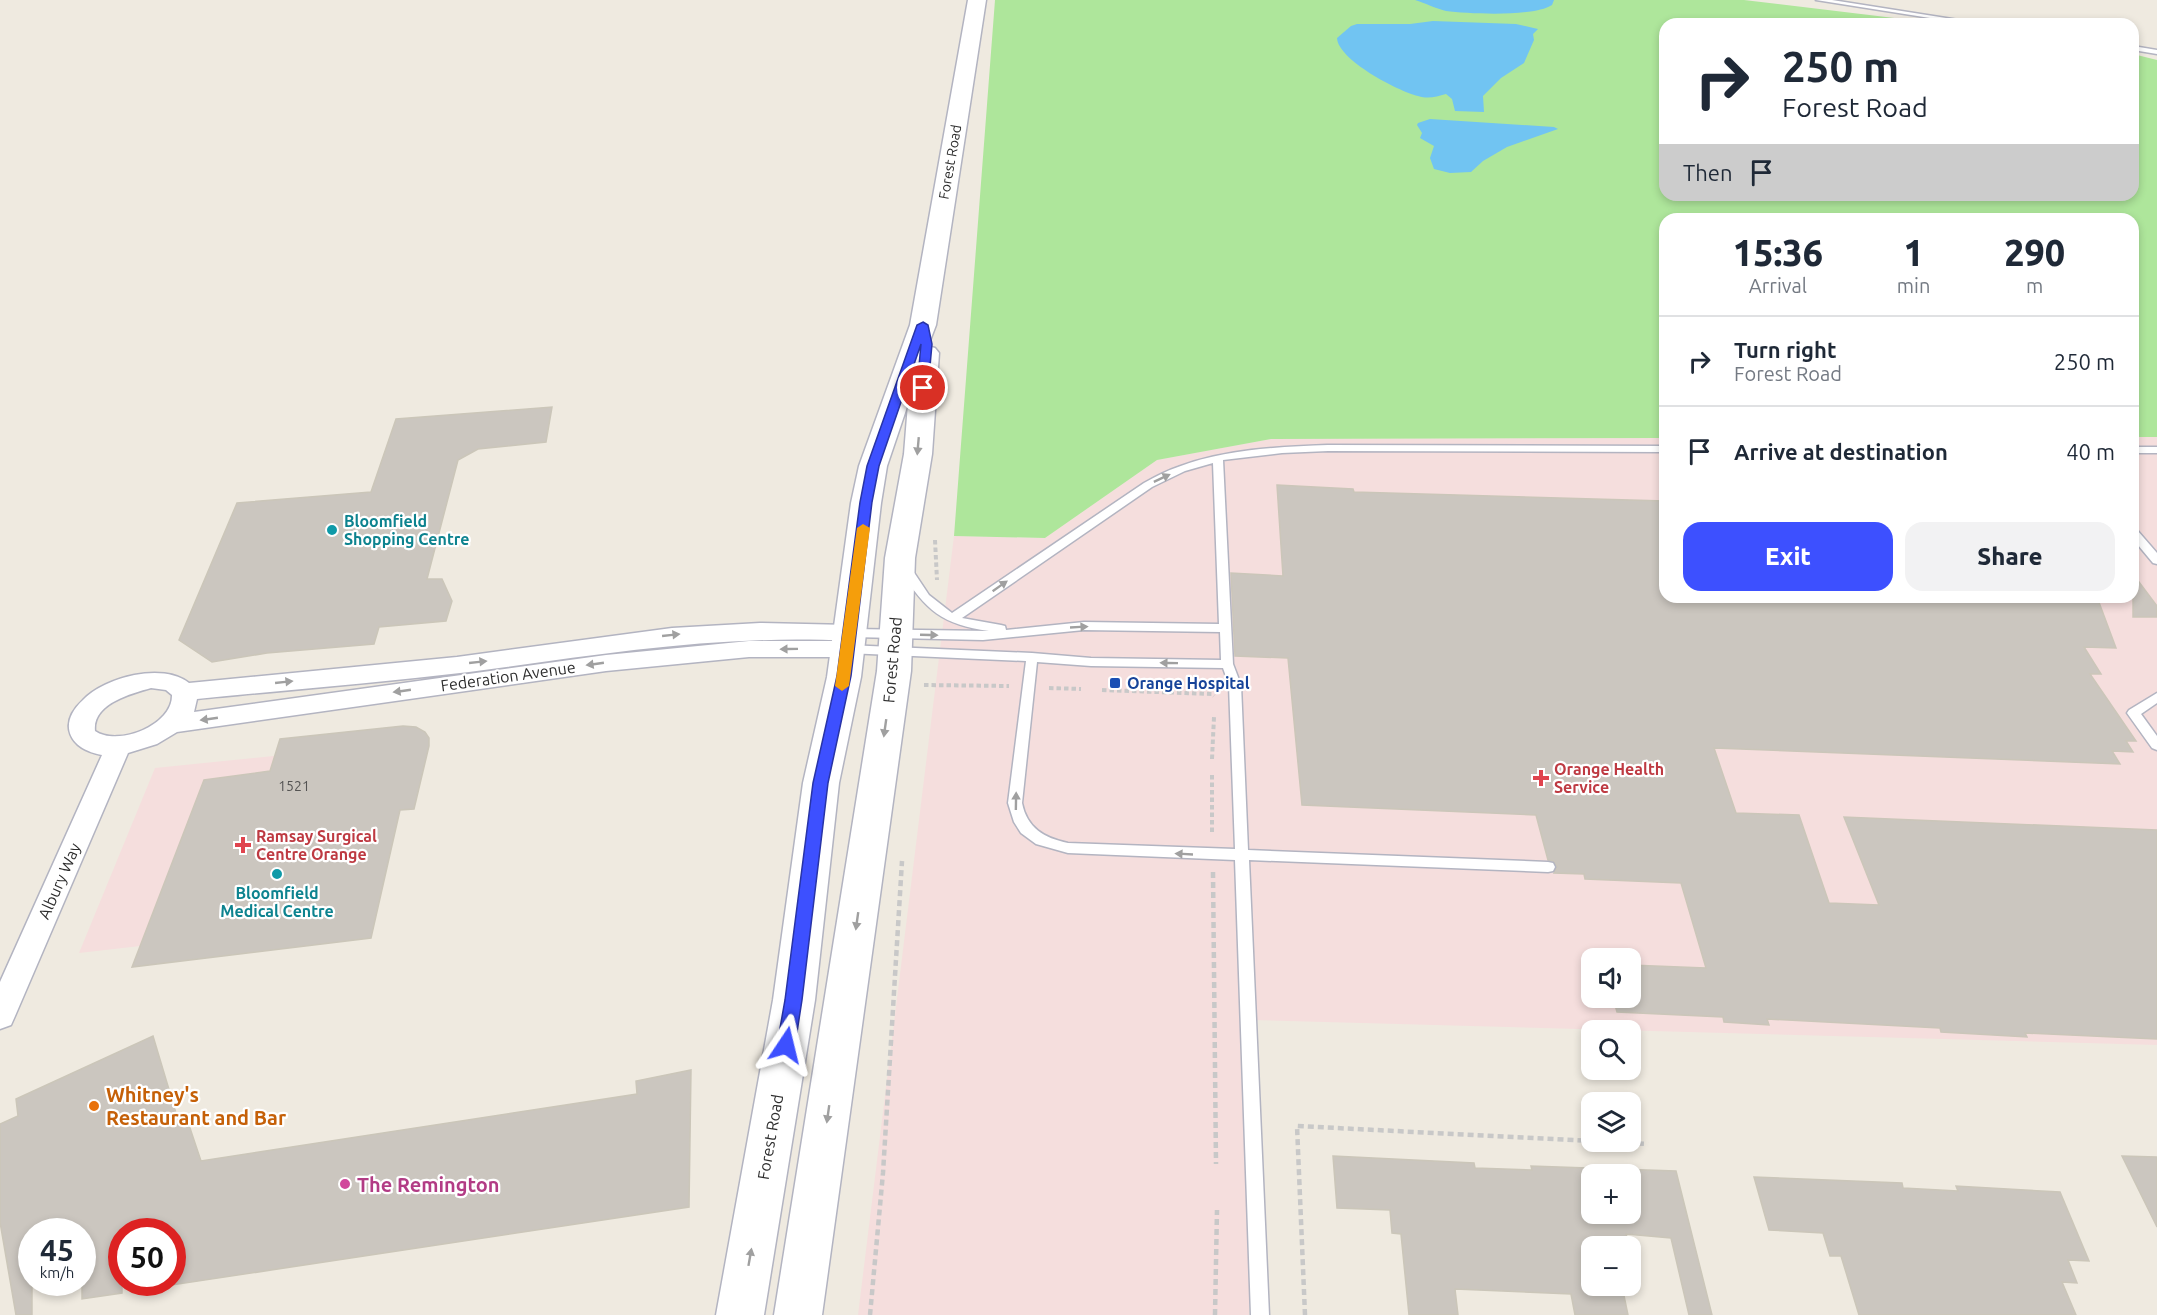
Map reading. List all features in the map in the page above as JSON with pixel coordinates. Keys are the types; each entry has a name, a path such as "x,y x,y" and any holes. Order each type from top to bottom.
{"main road":[{"name":"Forest Road","path":"740,1315 794,1000 821,783 844,676 866,502 873,466 923,325 977,0"},
{"name":"Forest Road","path":"798,1315 894,671 900,558 918,453 926,344 923,325"}],"street":[{"name":"Federation Avenue","path":"184,692 494,660 609,642 698,633 804,629 848,641"},
{"name":"Federation Avenue","path":"171,724 606,663 848,641"},
{"path":"151,680 172,682 184,692 184,708 171,724 148,738 118,747 97,745 83,736 82,720 93,704 122,687 151,680"},
{"name":"Albury Way","path":"0,1016 118,747"}],"lane":[{"path":"1819,0 1942,18"},
{"path":"1890,0 1891,10"},
{"path":"2139,49 2157,52"},
{"path":"952,619 1148,484 1218,458 1282,450 1328,448 1659,449"},
{"path":"2139,450 2157,450"},
{"path":"1218,458 1227,664 1235,685 1260,1315"},
{"path":"2139,539 2157,560"},
{"path":"900,558 919,594 952,619 1020,632"},
{"path":"895,642 1084,626 1225,628"},
{"path":"848,641 895,642 1091,662 1227,664"},
{"path":"1032,657 1015,803 1019,819 1030,834 1047,843 1068,848 1548,867"},
{"path":"2157,697 2133,713 2157,745"}],"path":[{"path":"915,687 933,683 1014,686"},
{"path":"1045,688 1081,689"},
{"path":"1102,690 1212,694 1216,698 1215,704"},
{"path":"1212,759 1211,729 1215,711"},
{"path":"1212,775 1212,839"},
{"path":"1213,868 1216,1164"},
{"path":"1305,1315 1297,1126 1581,1140"},
{"path":"1641,1144 1648,1144"},
{"path":"1215,1315 1217,1210"}],"shaded area":[{"name":"Orange Health Service","path":"2139,437 2157,437 2157,1045 1641,1031 1641,1020 1581,1020 1581,1029 1254,1020 1251,1042 1249,1315 858,1315 954,536 1045,538 1157,460 1271,439 1659,438 1659,603 2139,603"},
{"name":"Ramsay Surgical Centre Orange","path":"390,744 342,923 79,953 155,768"}],"green space":[{"path":"995,0 1744,0 1894,18 1659,18 1659,201 2139,201 2139,56 2157,60 2157,437 2139,437 2139,213 1659,213 1659,438 1271,439 1157,460 1045,538 954,536"}],"water":[{"path":"1415,0 1554,0 1552,5 1543,9 1501,14 1446,11"},
{"path":"1433,21 1516,24 1538,29 1533,34 1534,40 1524,63 1501,78 1483,96 1484,112 1455,111 1452,99 1446,94 1425,97 1397,88 1370,73 1347,56 1337,38 1351,26 1357,24 1410,24"},
{"path":"1430,119 1558,129 1507,147 1483,161 1471,172 1450,173 1434,169 1430,158 1434,146 1420,138 1422,133 1418,123"}],"building":[{"name":"Bloomfield Shopping Centre","path":"552,407 546,442 478,449 458,460 427,579 442,579 452,601 446,621 379,627 374,644 267,653 212,662 179,640 237,503 371,492 396,419"},
{"path":"1277,485 1353,489 1354,492 1659,501 1659,603 2099,603 2116,648 2084,647 2101,674 2090,674 2136,741 2126,741 2133,752 2112,751 2120,764 1714,748 1736,813 1799,815 1829,903 1879,905 1844,817 2157,830 2157,1039 2025,1033 2027,1037 1941,1032 1940,1028 1767,1019 1769,1025 1724,1022 1723,1017 1617,1012 1616,1008 1641,1008 1641,965 1706,968 1681,883 1585,879 1584,874 1554,873 1557,866 1553,861 1548,860 1536,815 1302,805 1288,658 1235,656 1231,573 1283,576"},
{"path":"2139,582 2157,606 2157,617 2133,617 2133,603 2139,603"},
{"name":"Ramsay Surgical Centre Orange","path":"403,726 416,727 425,732 429,738 429,746 414,809 400,810 371,938 132,967 204,780 270,771 280,739"},
{"name":"The Remington","path":"153,1036 179,1123 187,1119 201,1161 637,1094 636,1081 691,1070 689,1207 186,1283 186,1218 108,1218 108,1295 82,1299 82,1296 96,1296 96,1218 18,1218 18,1296 32,1296 32,1315 16,1315 0,1222 0,1124 18,1116 16,1099"},
{"path":"1333,1156 1474,1163 1475,1168 1532,1170 1531,1166 1581,1168 1581,1224 1641,1224 1641,1170 1676,1171 1712,1315 1689,1315 1671,1238 1626,1234 1626,1236 1581,1236 1581,1296 1624,1296 1628,1315 1575,1315 1571,1294 1455,1289 1458,1315 1409,1315 1401,1234 1392,1233 1390,1210 1337,1208"},
{"path":"2122,1156 2157,1157 2157,1227"},
{"path":"1754,1177 1902,1183 1903,1188 1958,1191 1956,1186 2060,1192 2089,1261 2068,1260 2077,1283 2062,1282 2076,1315 1859,1315 1841,1256 1830,1256 1823,1233 1769,1230"}],"slow traffic":[{"path":"842,686 863,528"}],"place":[{"name":"Bloomfield Shopping Centre","path":"332,530"},
{"name":"Orange Hospital","path":"1115,683"},
{"name":"Orange Health Service","path":"1541,778"},
{"name":"Ramsay Surgical Centre Orange","path":"243,845"},
{"name":"Bloomfield Medical Centre","path":"277,874"},
{"name":"Whitney's Restaurant and Bar","path":"94,1106"},
{"name":"The Remington","path":"345,1184"}],"route":[{"path":"786,1045 794,1000 821,783 844,676 866,502 873,466 923,325 926,344 923,388"}]}
